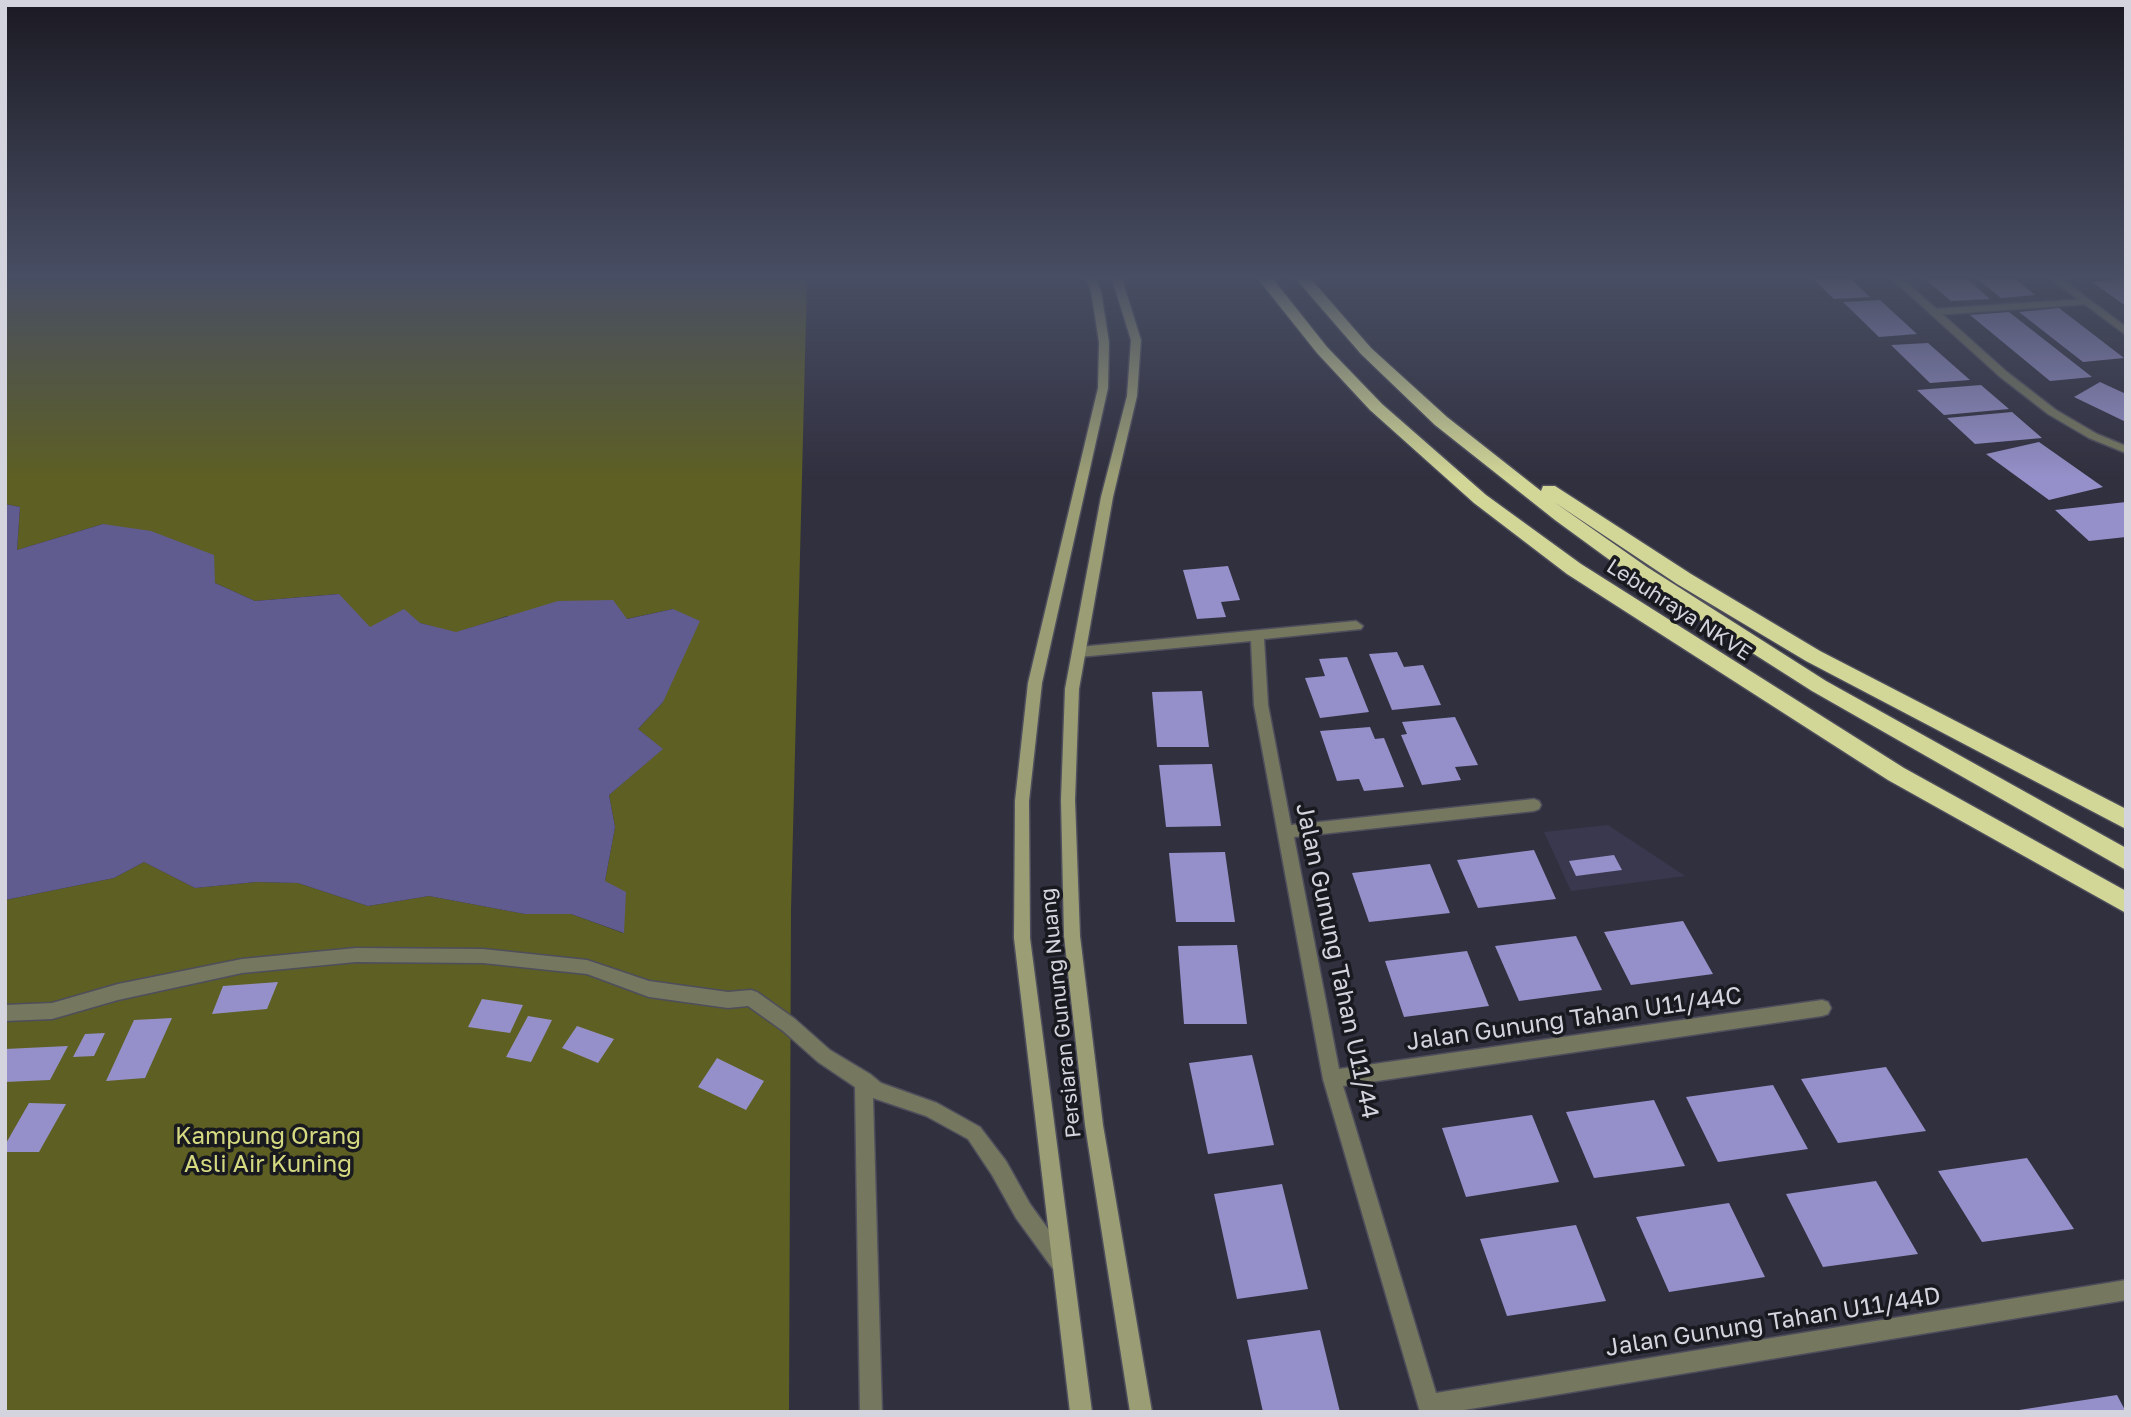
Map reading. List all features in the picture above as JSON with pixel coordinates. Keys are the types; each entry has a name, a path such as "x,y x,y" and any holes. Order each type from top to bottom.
{"highway":[{"name":"Lebuhraya NKVE","path":"1318,345 1376,407 1480,499 1574,569 1896,774 2126,903"},
{"name":"Lebuhraya NKVE","path":"1361,345 1441,421 1561,516 1640,572 1731,631 1914,742 2126,860"},
{"path":"1441,421 1684,579 1801,649 2126,820"}],"street":[{"name":"Persiaran Gunung Nuang","path":"1081,1412 1022,938 1022,801 1035,683 1103,388 1104,345"},
{"name":"Persiaran Gunung Nuang","path":"1136,345 1132,396 1107,497 1072,689 1068,800 1072,936 1094,1125 1141,1412"},
{"path":"1971,345 2052,412 2093,436 2126,450"},
{"path":"1079,652 1356,625"},
{"name":"Jalan Gunung Tahan U11/44","path":"1257,635 1261,705 1332,1079 1430,1408"},
{"path":"1285,832 1534,805"},
{"path":"5,1013 52,1011 118,992 242,966 356,956 483,956 587,967 649,989 728,1000 751,998 789,1025 824,1056 876,1090 931,1109 974,1133 999,1168 1023,1211 1061,1263"},
{"name":"Jalan Gunung Tahan U11/44C","path":"1332,1079 1822,1008"},
{"path":"864,1080 871,1412"},
{"name":"Jalan Gunung Tahan U11/44D","path":"1430,1408 2126,1290"}],"shaded area":[{"path":"5,504 20,507 17,550 103,524 151,531 214,555 215,583 255,601 339,594 370,627 404,609 420,623 456,632 558,601 613,600 627,619 673,609 700,621 663,702 638,729 663,749 609,795 615,827 605,881 626,892 624,933 571,914 525,914 429,896 368,906 298,883 256,882 195,888 144,862 114,878 5,900"},
{"path":"1608,825 1685,876 1571,891 1544,832"}],"green space":[{"name":"Kampung Orang Asli Air Kuning","path":"5,345 805,345 791,910 789,1412 5,1412 5,900 114,878 144,862 195,888 256,882 298,883 368,906 429,896 525,914 571,914 623,933 605,881 615,827 609,795 662,749 638,729 663,702 673,609 626,619 507,616 455,633 420,623 370,628 338,594 255,601 103,524 17,550 20,507 5,504"}],"building":[{"path":"1891,345 1930,345 1970,380 1930,383"},
{"path":"2007,345 2051,345 2092,377 2050,381"},
{"path":"2061,345 2107,345 2124,358 2083,362"},
{"path":"2100,382 2126,394 2126,422 2074,397"},
{"path":"1981,385 2009,409 1944,415 1917,390"},
{"path":"2012,412 2042,438 1975,444 1947,418"},
{"path":"2039,442 2103,487 2049,500 1986,454"},
{"path":"2126,502 2126,537 2089,541 2055,510"},
{"path":"1228,566 1240,600 1221,602 1226,617 1197,619 1183,570"},
{"path":"1397,652 1404,667 1423,665 1441,705 1392,710 1369,654"},
{"path":"1347,657 1369,712 1320,718 1305,678 1325,676 1319,659"},
{"path":"1202,691 1209,747 1157,747 1152,692"},
{"path":"1455,717 1478,765 1455,767 1461,780 1422,785 1401,735 1407,734 1402,722"},
{"path":"1370,727 1375,739 1384,738 1404,787 1364,791 1359,779 1337,781 1320,731"},
{"path":"1212,764 1221,826 1166,827 1159,765"},
{"path":"1534,850 1556,899 1478,908 1457,860"},
{"path":"1225,852 1235,922 1176,922 1169,853"},
{"path":"1614,855 1622,870 1576,876 1569,861"},
{"path":"1430,864 1450,913 1369,922 1352,873"},
{"path":"1683,921 1713,974 1631,985 1604,932"},
{"path":"1576,936 1602,990 1519,1001 1495,946"},
{"path":"1237,945 1247,1024 1184,1024 1178,946"},
{"path":"1467,951 1489,1006 1404,1017 1385,961"},
{"path":"278,982 267,1009 212,1014 223,986"},
{"path":"482,999 523,1005 510,1033 468,1027"},
{"path":"528,1016 552,1020 531,1062 506,1057"},
{"path":"172,1018 145,1078 106,1081 134,1020"},
{"path":"577,1026 614,1039 598,1063 562,1048"},
{"path":"105,1033 94,1056 73,1057 85,1034"},
{"path":"68,1046 50,1080 5,1082 5,1049"},
{"path":"1252,1055 1274,1145 1208,1154 1189,1063"},
{"path":"717,1058 764,1081 746,1110 698,1087"},
{"path":"1886,1067 1926,1131 1838,1143 1801,1079"},
{"path":"1773,1085 1808,1149 1718,1162 1686,1097"},
{"path":"1654,1100 1685,1166 1594,1178 1566,1112"},
{"path":"29,1103 66,1104 39,1152 5,1152 5,1145"},
{"path":"1532,1115 1559,1182 1466,1197 1442,1128"},
{"path":"2027,1158 2074,1229 1982,1242 1938,1171"},
{"path":"1876,1181 1918,1254 1823,1267 1786,1194"},
{"path":"1282,1184 1308,1289 1237,1299 1214,1194"},
{"path":"1729,1203 1765,1277 1669,1292 1636,1217"},
{"path":"1576,1225 1606,1301 1507,1316 1480,1239"},
{"path":"1320,1330 1340,1412 1263,1412 1247,1340"},
{"path":"2117,1395 2126,1412 2019,1412 2019,1410"}]}
